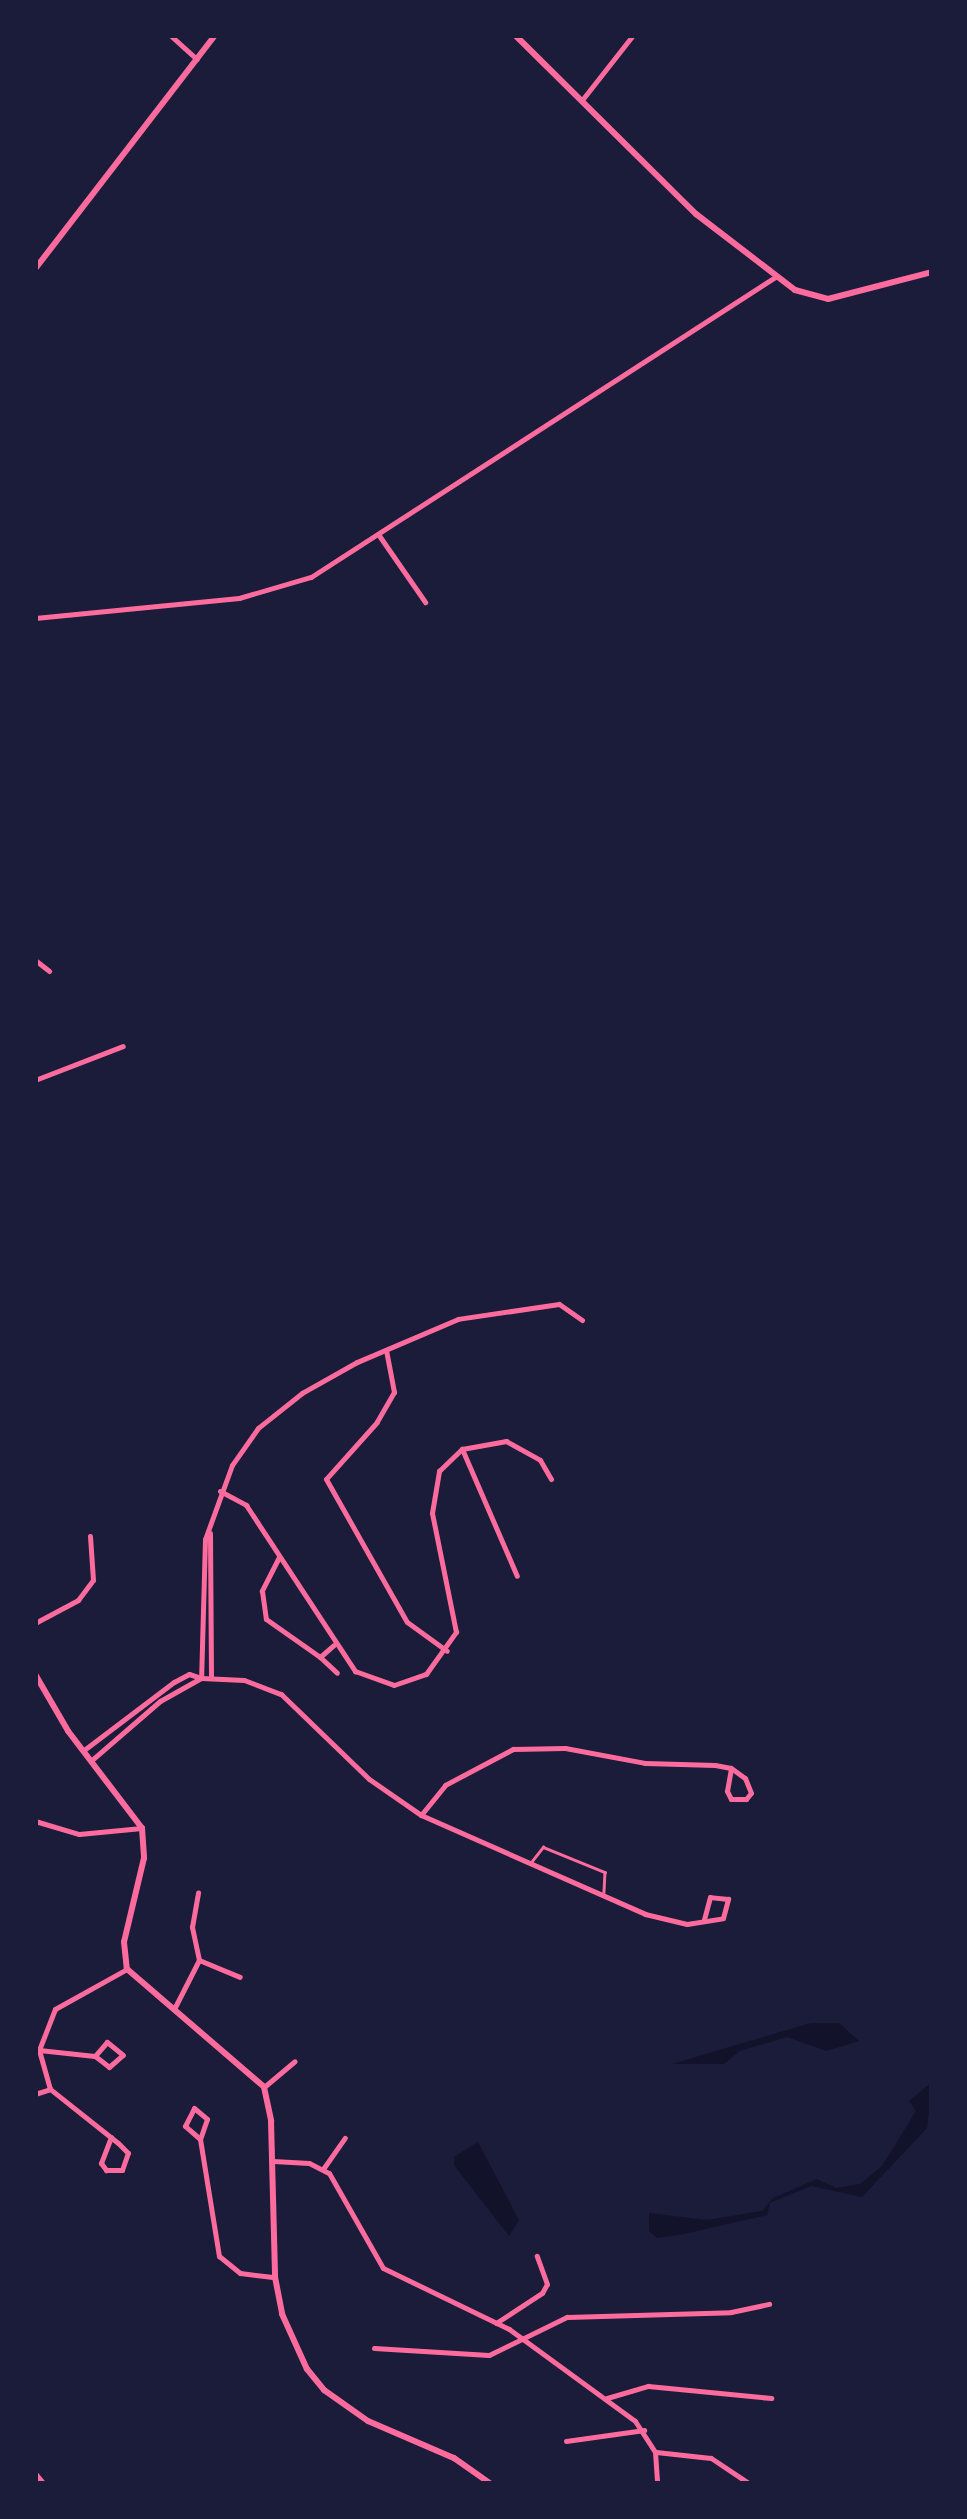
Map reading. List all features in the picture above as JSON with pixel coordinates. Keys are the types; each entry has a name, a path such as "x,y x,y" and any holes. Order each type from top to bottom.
{"street":[{"path":"170,35 197,59"},
{"path":"35,269 215,35"},
{"path":"515,35 696,214 774,277 818,300 932,272"},
{"path":"582,100 633,35"},
{"path":"35,618 271,592 311,576 774,277"},
{"path":"378,534 425,602"},
{"path":"35,960 49,971"},
{"path":"35,1080 123,1046"},
{"path":"201,1678 201,1590 220,1491 240,1451 283,1406 386,1350 458,1319 559,1304 582,1320"},
{"path":"386,1350 396,1384 390,1402 326,1478 407,1622 448,1651"},
{"path":"220,1491 241,1500 355,1671 394,1684 426,1674 448,1651 457,1619 432,1488 462,1449 494,1440 520,1446 540,1460 551,1479"},
{"path":"462,1449 516,1576"},
{"path":"210,1533 210,1676"},
{"path":"35,1623 78,1600 93,1580 90,1536"},
{"path":"279,1556 267,1574 261,1611 337,1673"},
{"path":"201,1590 212,1589"},
{"path":"200,1624 211,1622"},
{"path":"320,1657 334,1644"},
{"path":"35,1674 84,1750 142,1828 144,1858 124,1942 126,1969 264,2087 274,2161 275,2277 291,2340 324,2390 368,2421 454,2458 490,2484"},
{"path":"84,1750 174,1682 189,1674 201,1678"},
{"path":"92,1760 160,1701 201,1678 210,1676 281,1694 369,1779 420,1814 662,1920 704,1920 728,1914 728,1900 710,1897 704,1920"},
{"path":"420,1814 445,1785 513,1750 565,1748 731,1768 744,1778 751,1794 746,1799 731,1800 726,1791 731,1768"},
{"path":"35,1821 79,1834 142,1828"},
{"path":"172,2011 200,1960 192,1926 198,1893"},
{"path":"200,1960 240,1977"},
{"path":"110,2137 102,2163 106,2170 122,2170 128,2153 110,2137 50,2089 39,2050 44,2025 66,1999 126,1969"},
{"path":"35,2024 44,2025"},
{"path":"39,2050 95,2056 108,2067 123,2055 107,2042 95,2056"},
{"path":"264,2087 295,2060"},
{"path":"35,2094 50,2089"},
{"path":"200,2139 185,2126 194,2108 207,2120 200,2139 219,2256 240,2273 275,2277"},
{"path":"322,2169 345,2138"},
{"path":"274,2161 322,2169 348,2197 383,2268 525,2339 607,2398 644,2430 655,2452 657,2484"},
{"path":"496,2323 542,2292 547,2284 537,2256"},
{"path":"374,2348 489,2356 568,2317 731,2312 770,2304"},
{"path":"607,2398 648,2386 771,2398"},
{"path":"566,2441 644,2430"},
{"path":"655,2452 711,2458 750,2484"},
{"path":"35,2473 44,2484"}],"lane":[{"path":"532,1863 543,1847 606,1872 603,1894"}],"shaded area":[{"path":"811,2023 839,2023 859,2041 826,2051 787,2037 740,2051 724,2064 672,2064"},
{"path":"932,2082 927,2128 862,2197 811,2186 770,2203 767,2215 657,2238 649,2231 649,2213 707,2220 762,2211 773,2198 817,2179 836,2188 860,2184 882,2166 916,2111 909,2101"},
{"path":"478,2142 519,2220 509,2236 454,2165 454,2157"}]}
